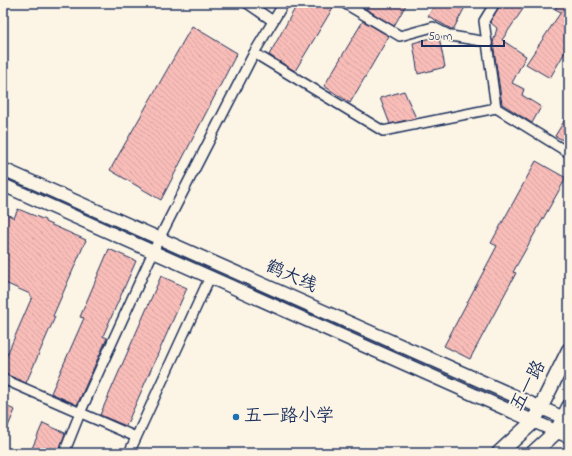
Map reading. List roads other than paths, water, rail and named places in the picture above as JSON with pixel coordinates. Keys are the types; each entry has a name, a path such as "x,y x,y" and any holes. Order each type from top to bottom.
{"main road":[{"name":"鹤大线","path":"3,169 158,239 541,407 566,412"},
{"name":"鹤大线","path":"3,185 563,434"},
{"name":"五一路","path":"499,453 534,422 569,350"},
{"path":"533,453 563,434 566,412"}],"street":[{"path":"247,3 273,21"},
{"path":"64,453 80,413 158,239 254,53 284,3"},
{"path":"344,3 400,36 433,27 451,36 487,42"},
{"path":"495,3 484,21 496,108"},
{"path":"254,53 383,131 496,108 569,153"},
{"path":"129,453 210,277"},
{"path":"3,379 136,437"}],"place":[{"name":"五一路小学","path":"236,417"}]}
